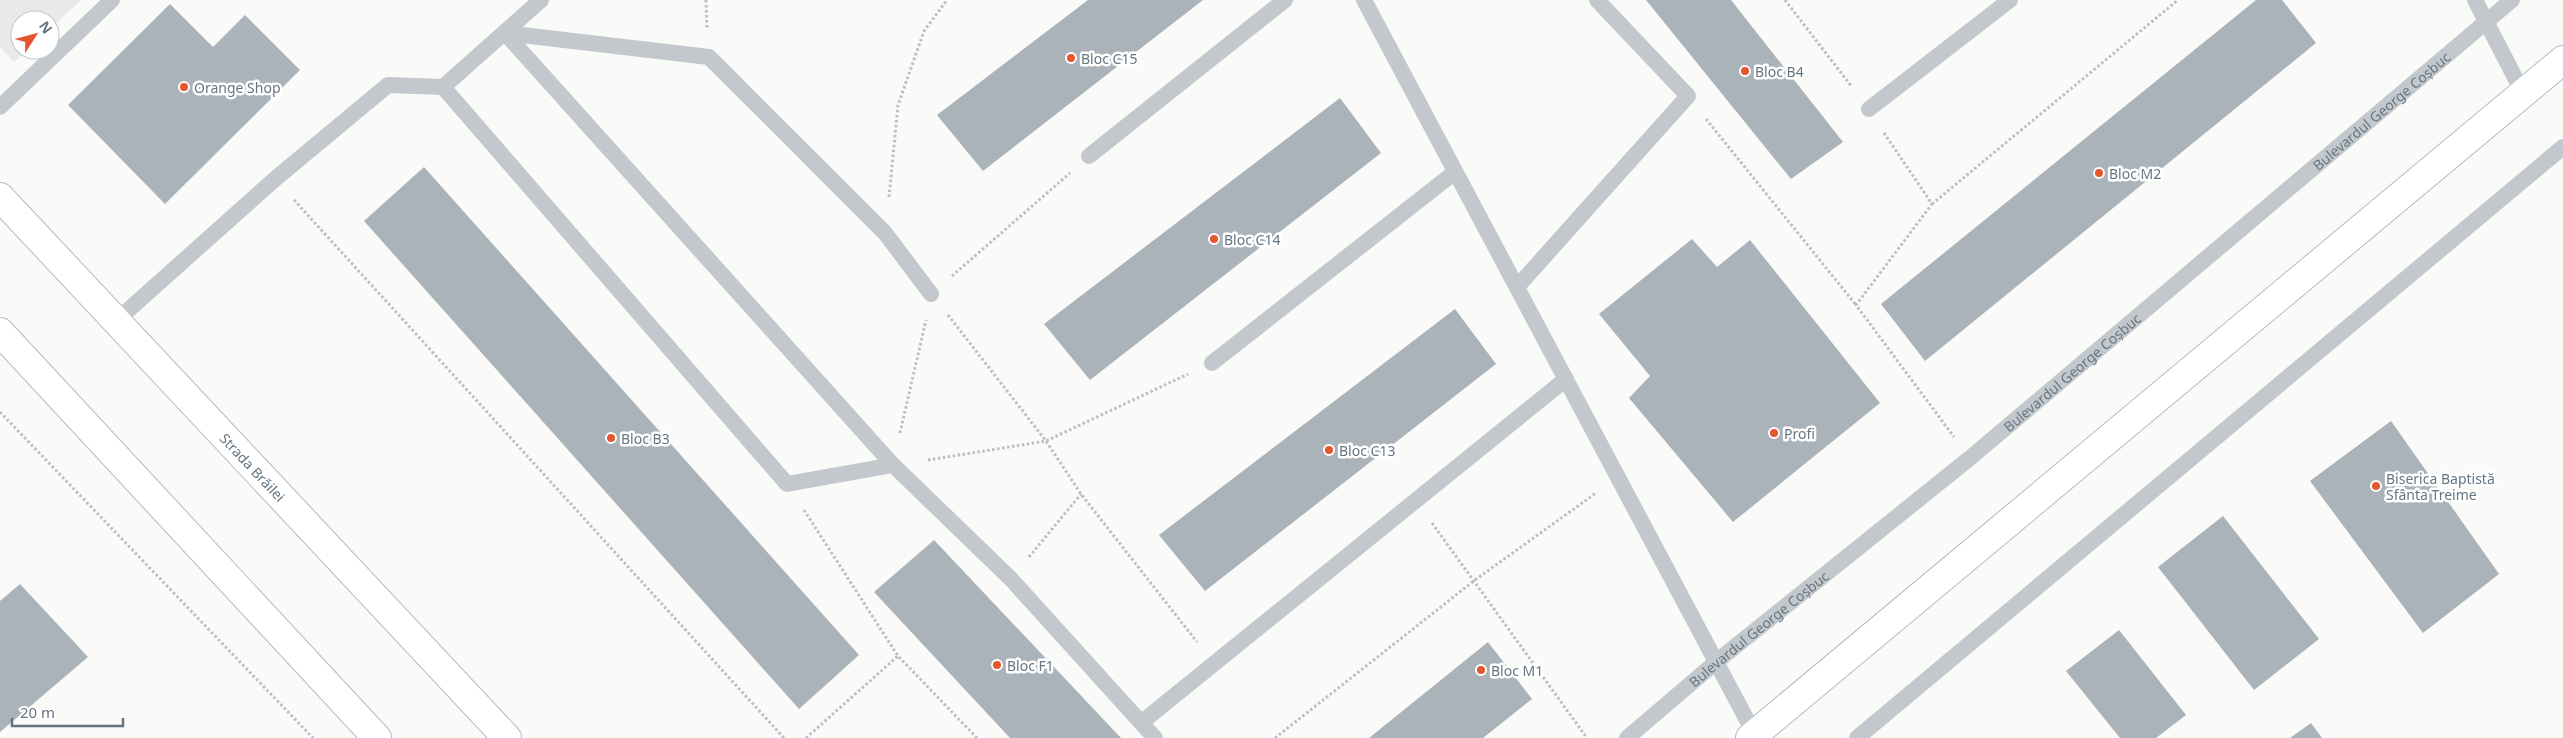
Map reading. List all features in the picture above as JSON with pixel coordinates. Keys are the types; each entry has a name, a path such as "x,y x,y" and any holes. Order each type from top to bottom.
{"main road":[{"path":"1753,736 2563,60"},
{"name":"Strada Brăilei","path":"0,197 507,738"},
{"path":"0,332 377,738"}],"lane":[{"path":"0,108 112,0"},
{"path":"116,321 275,179 388,85 443,87 541,0"},
{"path":"1089,156 1285,0"},
{"path":"1364,0 1716,662 1753,736"},
{"path":"1517,287 1688,96 1597,0"},
{"path":"1869,109 2010,0"},
{"path":"2475,0 2523,93"},
{"name":"Bulevardul George Coșbuc","path":"1627,738 1716,662 1970,458 2512,0"},
{"path":"505,33 709,57 885,232 931,294"},
{"path":"505,33 893,465 1011,579 1155,738"},
{"path":"443,87 787,484 893,465"},
{"path":"1857,738 2563,147"},
{"path":"1212,363 1455,172"},
{"path":"1142,722 1212,662 1416,502 1566,379"}],"path":[{"path":"885,232 898,104 924,31 947,0"},
{"path":"1786,0 1869,109 1932,204"},
{"path":"1856,305 1932,204 2178,0"},
{"path":"1688,96 1856,305 1970,458"},
{"path":"1089,156 931,294 893,465 1046,441 1212,363"},
{"path":"275,179 784,738"},
{"path":"931,294 1046,441 1081,494 1212,662"},
{"path":"0,412 312,738"},
{"path":"1275,738 1475,580 1618,478"},
{"path":"787,484 898,656 977,738"},
{"path":"1011,579 1081,494"},
{"path":"1416,502 1475,580 1587,738"},
{"path":"806,738 898,656"}],"shaded area":[{"path":"0,0 81,0 60,20 60,10 10,10 10,58 0,47"}],"building":[{"name":"Bloc C15","path":"1088,0 1203,0 983,171 937,115"},
{"name":"Bloc B4","path":"1646,0 1731,0 1843,142 1791,179"},
{"name":"Bloc M2","path":"2256,0 2282,0 2316,43 1925,361 1881,304"},
{"name":"Orange Shop","path":"170,4 213,47 245,15 300,70 165,204 68,105"},
{"name":"Bloc C14","path":"1340,98 1381,153 1090,380 1044,324"},
{"name":"Bloc B3","path":"424,167 859,655 799,709 364,221"},
{"path":"1692,239 1717,267 1750,240 1880,403 1733,522 1629,398 1650,376 1599,314"},
{"name":"Bloc C13","path":"1455,309 1496,364 1205,591 1159,535"},
{"path":"2391,421 2499,574 2423,633 2310,481"},
{"path":"2223,516 2319,639 2254,690 2158,567"},
{"name":"Bloc F1","path":"934,540 1121,738 1010,738 874,592"},
{"path":"20,584 88,657 0,732 0,601"},
{"path":"2119,630 2186,715 2156,738 2120,738 2066,671"},
{"name":"Bloc M1","path":"1488,642 1532,699 1483,738 1369,738"},
{"path":"2311,723 2322,738 2290,738"}],"place":[{"name":"Bloc C15","path":"1071,58"},
{"name":"Bloc B4","path":"1745,71"},
{"name":"Orange Shop","path":"184,87"},
{"name":"Bloc M2","path":"2099,173"},
{"name":"Bloc C14","path":"1214,239"},
{"name":"Profi","path":"1774,433"},
{"name":"Bloc B3","path":"611,438"},
{"name":"Bloc C13","path":"1329,450"},
{"name":"Biserica Baptistă Sfânta Treime","path":"2376,486"},
{"name":"Bloc F1","path":"997,665"},
{"name":"Bloc M1","path":"1481,670"}]}
